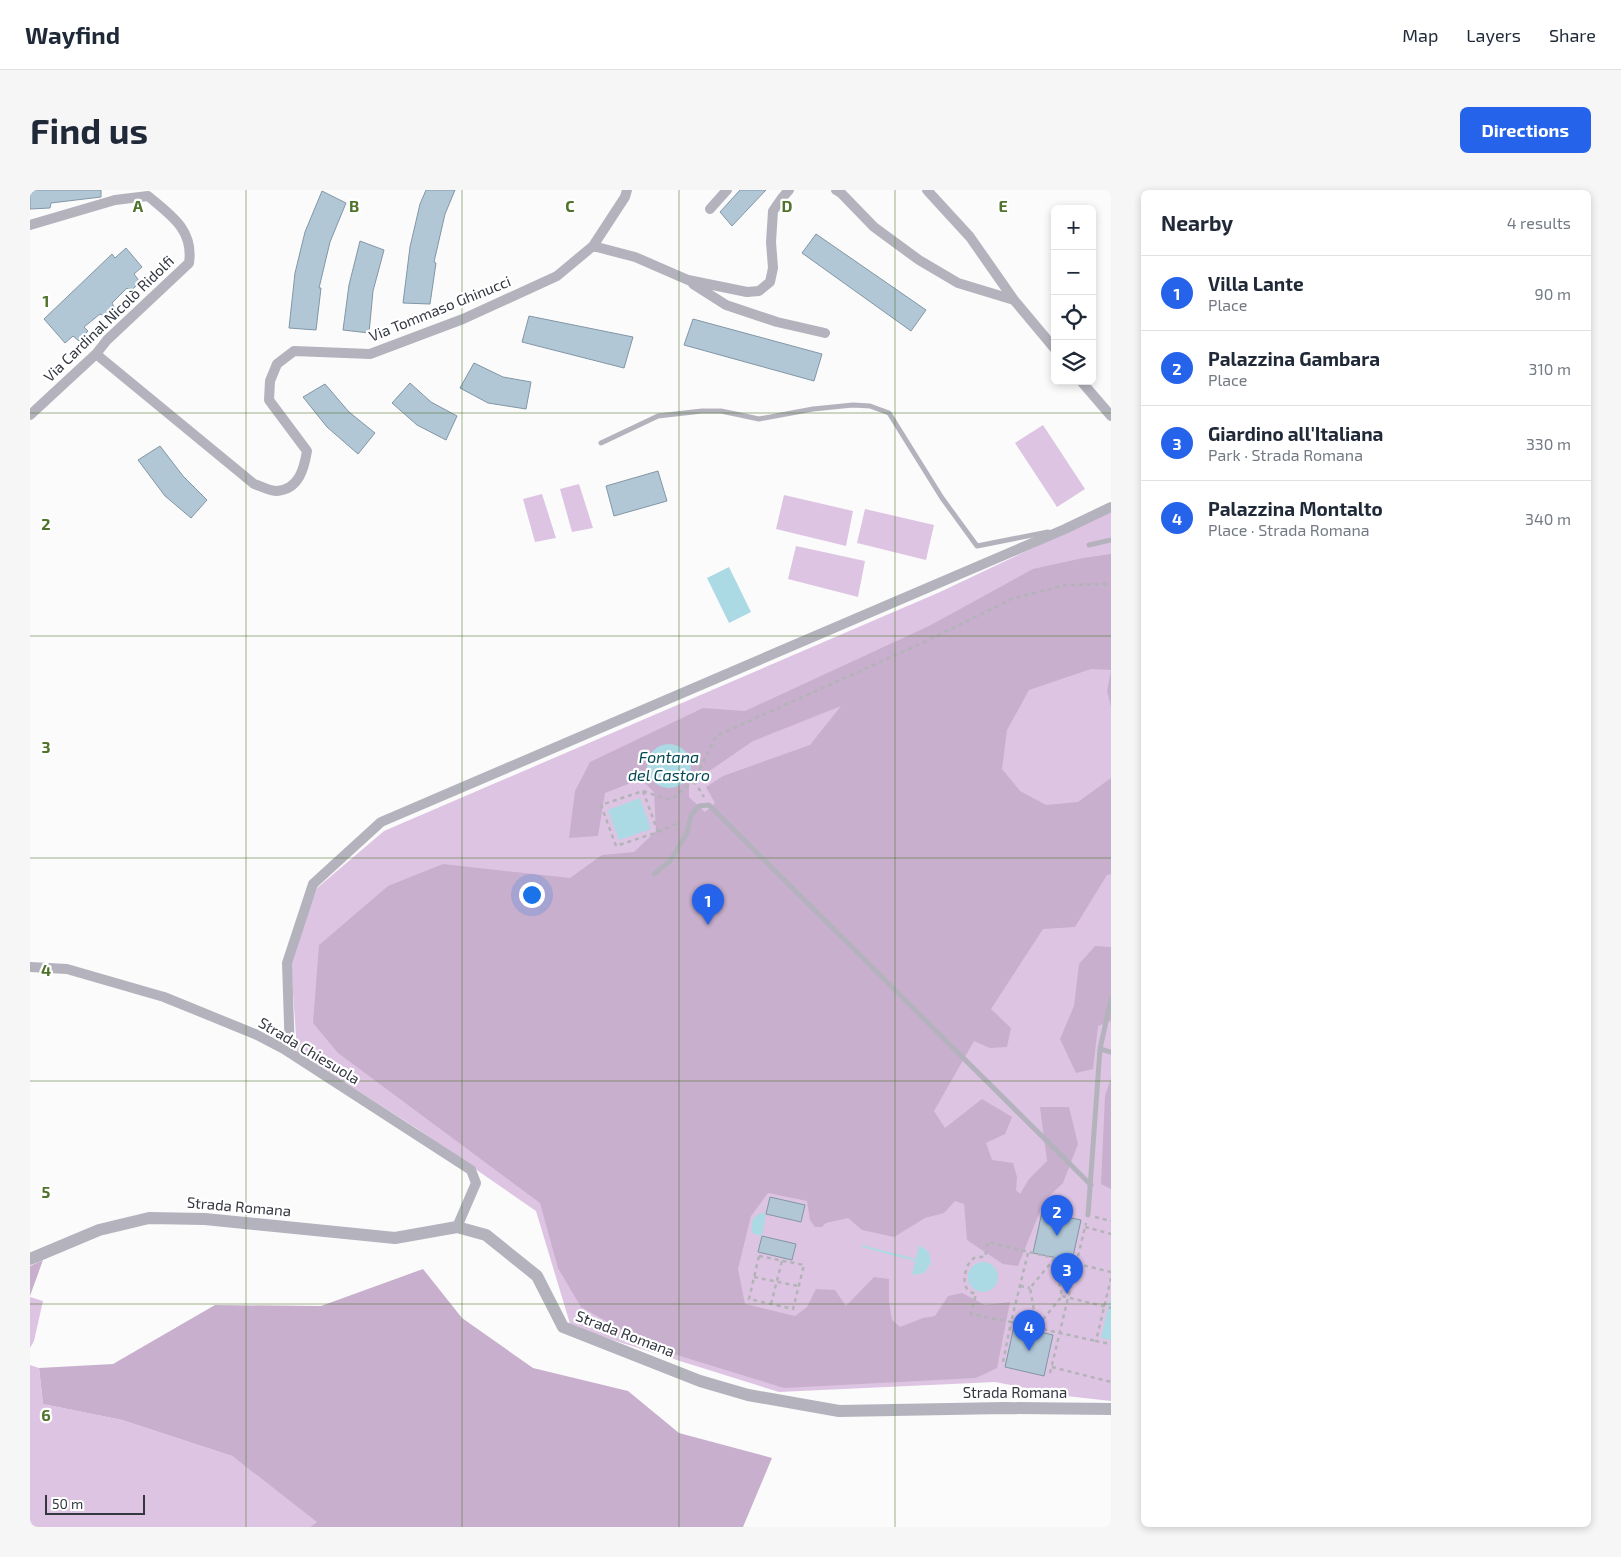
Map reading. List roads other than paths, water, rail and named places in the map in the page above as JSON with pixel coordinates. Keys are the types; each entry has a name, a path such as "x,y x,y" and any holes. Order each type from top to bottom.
{"street":[{"name":"Via Tommaso Ghinucci","path":"96,354 254,484 276,491 292,486 304,470 307,451 269,400 270,381 278,364 294,350 370,354 463,319 557,276 593,246 625,198 627,190"},
{"path":"710,209 727,190"},
{"path":"688,280 747,292 758,291 770,282 773,268 771,242 773,211 790,190"},
{"path":"836,190 874,227 919,260 958,283 1014,300"},
{"path":"927,190 970,237 1014,300 1051,344"},
{"name":"Via Cardinal Nicolò Ridolfi","path":"30,225 114,200 148,196 180,222 192,249 190,263 30,415"},
{"path":"593,246 635,257 688,280 726,305 777,322 826,333"},
{"path":"1084,385 1111,416"},
{"path":"290,1053 287,963 313,884 381,822 1065,529 1111,507"},
{"name":"Strada Chiesuola","path":"30,967 67,970 164,997 255,1034 290,1053 471,1170 476,1183 457,1227"},
{"name":"Strada Romana","path":"30,1259 99,1230 149,1218 205,1219 395,1238 457,1227 486,1235 537,1276 562,1328 700,1381 740,1392 839,1411 1004,1408 1111,1410"}],"lane":[{"path":"601,443 658,416 702,411 722,411 759,419 813,409 853,405 870,406 889,413 942,498 977,546 1065,529"},
{"path":"1089,545 1111,540"},
{"path":"654,874 670,861 687,833 691,815 699,806 709,805 1091,1185"},
{"path":"1088,1215 1100,1049 1111,999"},
{"path":"1100,1049 1111,1052"}],"water":[{"path":"729,567 751,612 729,623 707,578"},
{"name":"Fontana del Castoro","path":"665,744 673,744 685,750 691,766 685,782 673,788 665,788 653,782 647,770 647,762 653,750"},
{"path":"640,798 651,829 619,840 608,810"},
{"path":"761,1213 766,1214 762,1236 752,1233 754,1218"},
{"path":"862,1245 916,1259 919,1245 929,1252 931,1263 924,1273 912,1275 915,1261 862,1247"},
{"path":"983,1262 994,1266 998,1277 994,1288 983,1292 972,1288 968,1277 972,1266"},
{"path":"1111,1296 1111,1340 1101,1338"}],"place":[{"name":"Villa Lante","path":"708,925"},
{"name":"Palazzina Gambara","path":"1057,1236"},
{"name":"Giardino all'Italiana","path":"1067,1294"},
{"name":"Palazzina Montalto","path":"1029,1351"}]}
